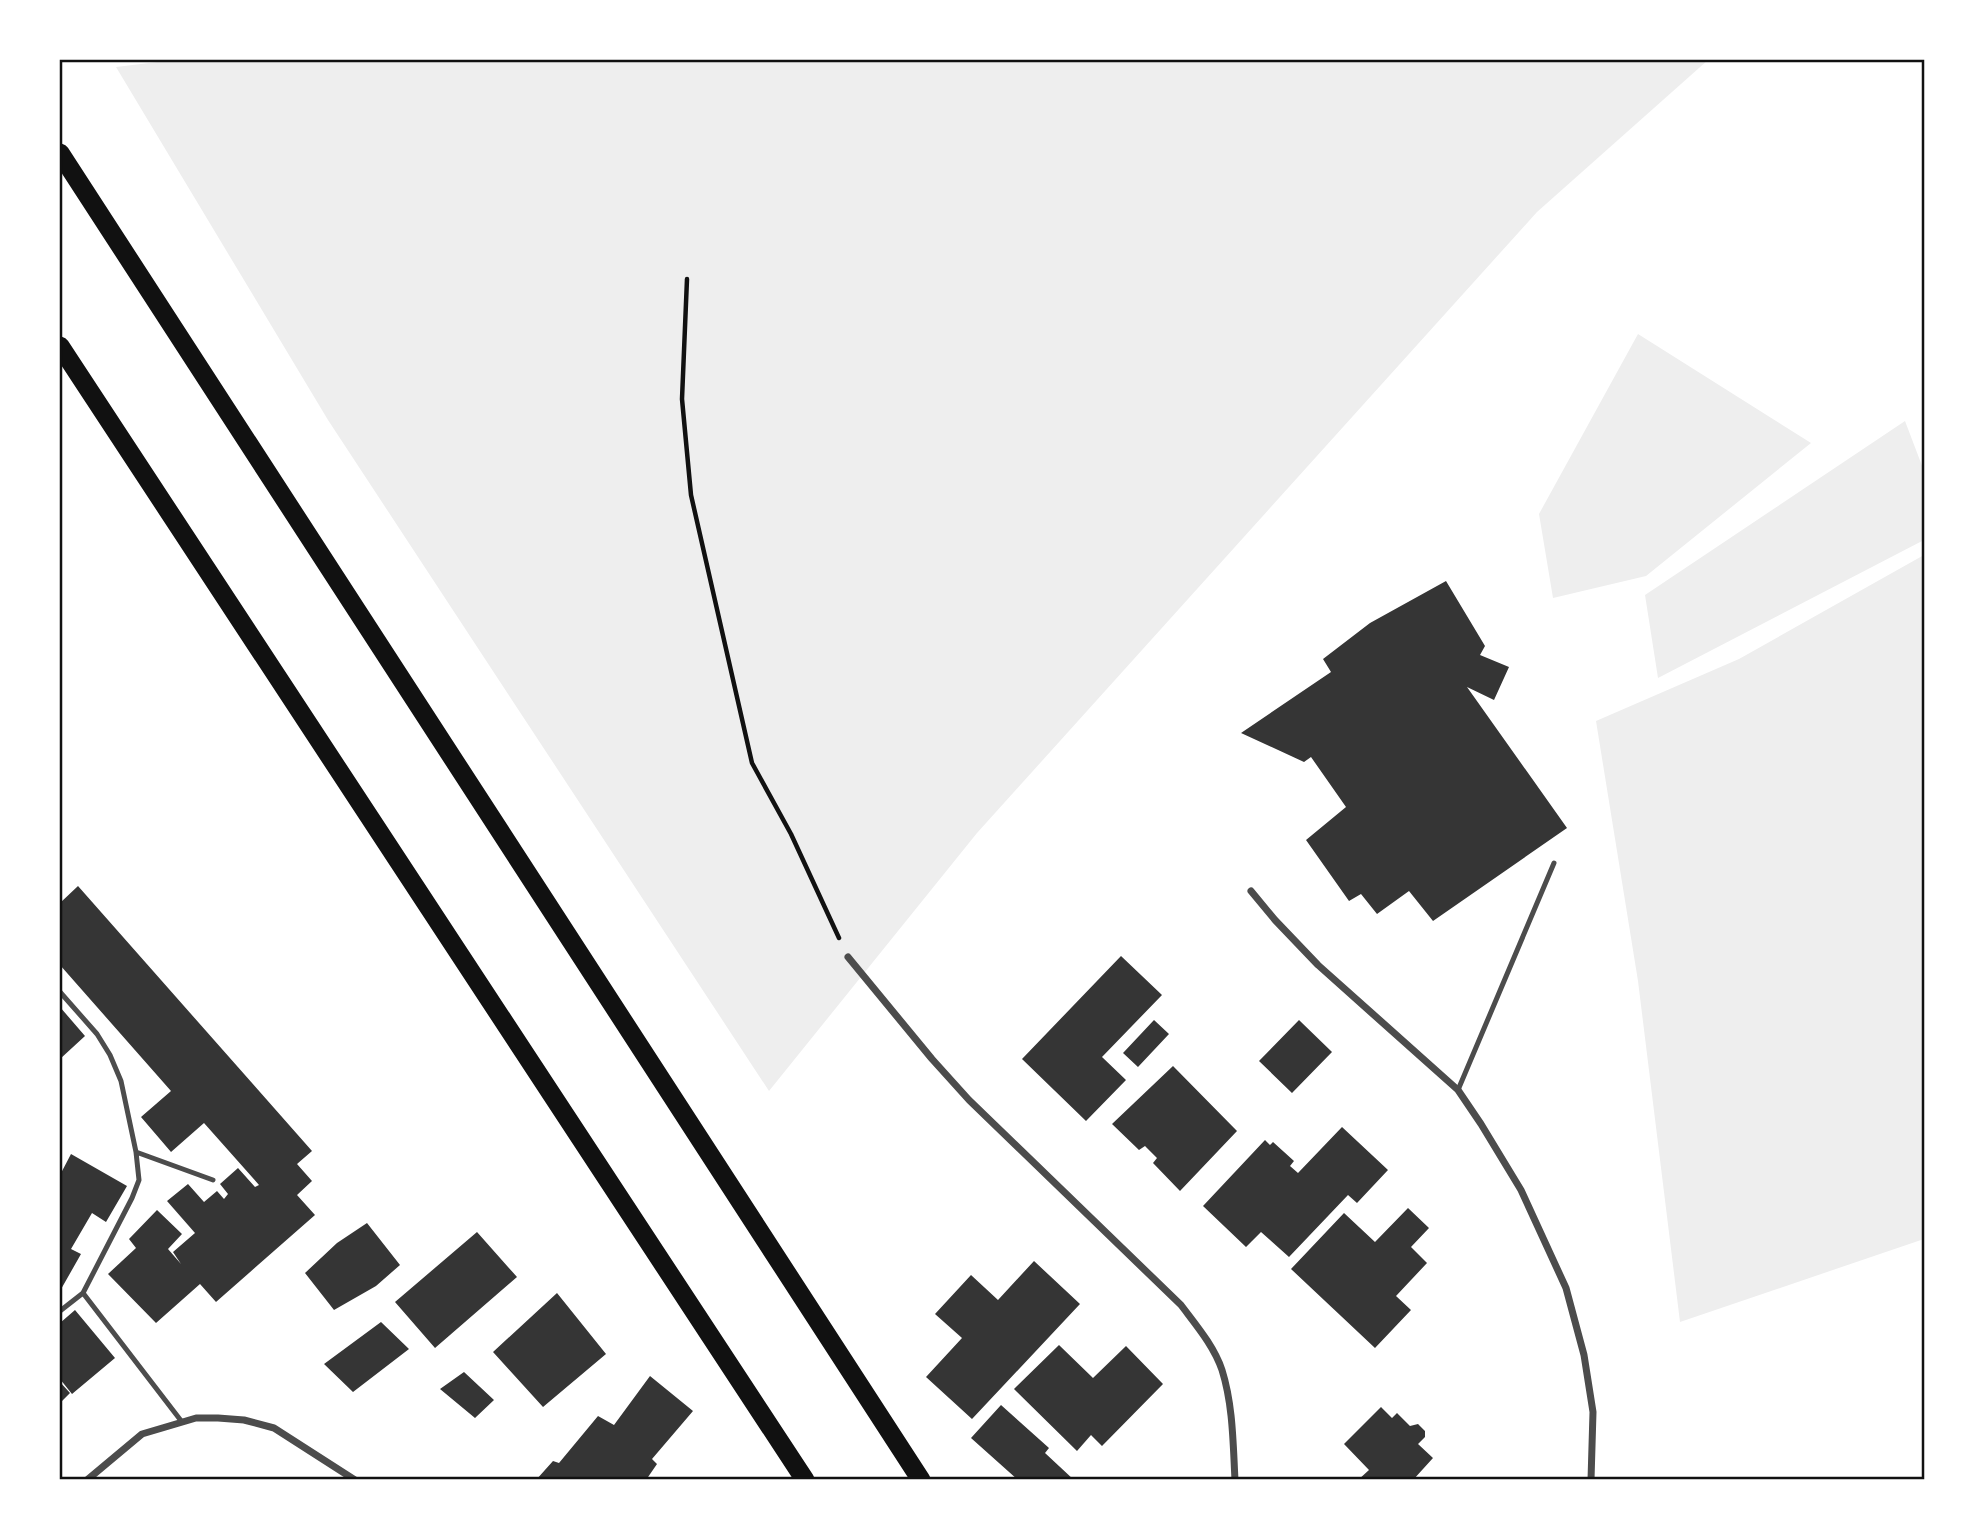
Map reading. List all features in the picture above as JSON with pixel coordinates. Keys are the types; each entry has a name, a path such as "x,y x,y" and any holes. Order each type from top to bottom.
{"highway":[{"path":"60,153 920,1479"},
{"path":"60,346 805,1479"}],"street":[{"path":"1251,891 1318,965 1458,1090 1482,1124 1521,1190 1566,1288 1584,1355 1592,1412 1591,1479"},
{"path":"848,957 969,1100 1153,1276 1181,1305 1204,1335 1222,1368 1230,1406 1235,1479"},
{"path":"87,1479 142,1434 196,1418 244,1420 274,1427 355,1479"}],"lane":[{"path":"1458,1090 1554,863"},
{"path":"60,992 97,1034 121,1081 139,1180 83,1293 60,1311"},
{"path":"136,1152 213,1180"},
{"path":"83,1293 182,1422"}],"path":[{"path":"687,279 682,399 691,495 752,763 791,834 848,957"}],"shaded area":[{"path":"174,60 1708,60 1537,212 977,833 769,1091 328,420 116,67"},
{"path":"1638,334 1811,443 1646,576 1553,598 1539,514"},
{"path":"1905,421 1924,471 1924,540 1658,678 1645,595"},
{"path":"1924,555 1924,1239 1680,1322 1638,981 1596,721 1739,659"}],"building":[{"path":"1446,581 1485,646 1480,655 1509,667 1494,700 1467,687 1567,828 1433,921 1409,891 1377,914 1361,894 1349,901 1306,840 1346,807 1311,757 1304,762 1241,733 1331,672 1323,659 1370,623"},
{"path":"78,886 312,1151 297,1164 312,1181 297,1195 315,1215 216,1302 200,1284 156,1323 108,1274 136,1248 129,1239 157,1210 182,1234 168,1249 181,1264 173,1252 195,1233 167,1201 188,1184 204,1202 217,1191 224,1199 228,1194 220,1184 238,1168 255,1187 259,1185 204,1123 171,1152 141,1117 171,1091 60,965 60,903"},
{"path":"1121,956 1162,995 1102,1057 1126,1080 1086,1121 1022,1059"},
{"path":"60,1007 85,1036 60,1059"},
{"path":"1154,1020 1169,1034 1138,1067 1123,1053"},
{"path":"1299,1020 1332,1052 1292,1093 1259,1061"},
{"path":"1173,1066 1237,1131 1180,1191 1153,1163 1157,1158 1145,1146 1139,1150 1112,1124"},
{"path":"1342,1127 1388,1170 1357,1203 1348,1195 1289,1257 1261,1232 1246,1247 1203,1206 1265,1140 1270,1145 1273,1142 1294,1161 1290,1166 1298,1173"},
{"path":"71,1154 127,1186 106,1222 92,1213 71,1249 81,1254 60,1291 60,1175"},
{"path":"1408,1208 1429,1228 1411,1247 1427,1263 1396,1296 1411,1310 1375,1348 1291,1269 1344,1213 1375,1242"},
{"path":"367,1223 400,1265 376,1286 334,1310 305,1273 337,1243"},
{"path":"477,1232 517,1277 435,1348 395,1302"},
{"path":"1034,1261 1080,1304 972,1419 926,1377 962,1338 935,1314 971,1275 998,1300"},
{"path":"557,1293 606,1354 543,1407 493,1352"},
{"path":"75,1310 115,1358 72,1394 60,1379 60,1323"},
{"path":"381,1322 409,1349 353,1392 324,1364"},
{"path":"1059,1345 1093,1378 1126,1346 1163,1384 1102,1446 1091,1435 1077,1451 1014,1389"},
{"path":"464,1372 494,1400 475,1418 440,1389"},
{"path":"650,1376 693,1411 652,1459 657,1464 646,1480 536,1480 553,1461 559,1463 598,1416 614,1425"},
{"path":"60,1382 70,1393 60,1403"},
{"path":"1001,1405 1049,1448 1045,1453 1074,1480 1018,1480 971,1438"},
{"path":"1381,1407 1392,1418 1397,1413 1410,1426 1418,1424 1425,1431 1425,1437 1418,1444 1433,1458 1413,1480 1358,1480 1369,1470 1344,1444"}]}
